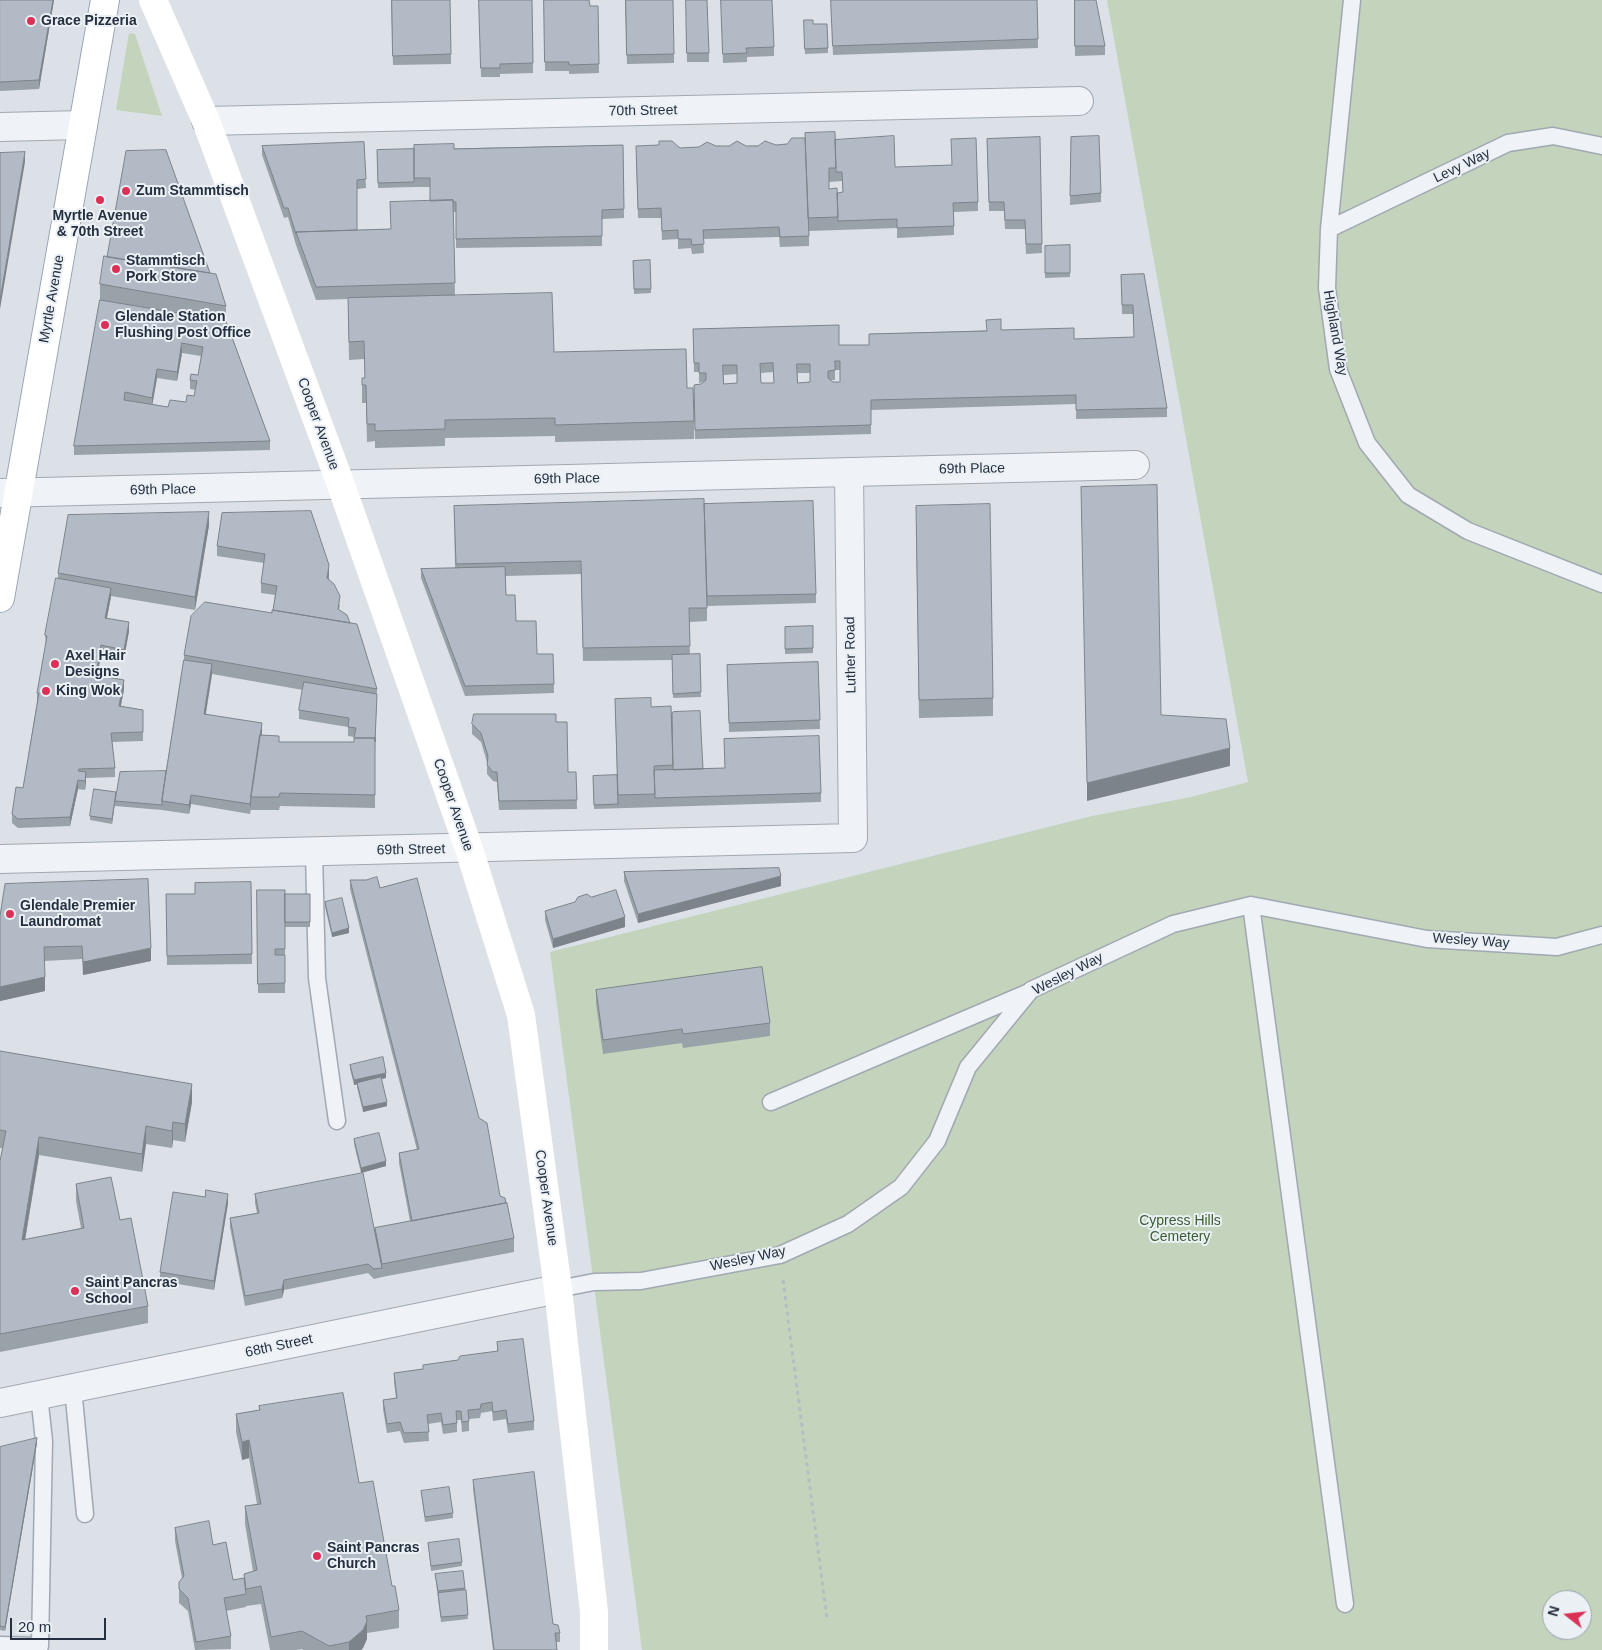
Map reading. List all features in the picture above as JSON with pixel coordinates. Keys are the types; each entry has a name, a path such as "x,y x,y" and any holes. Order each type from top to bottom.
{"main road":[{"name":"Myrtle Avenue","path":"0,598 8,493 83,125 105,0"},
{"name":"Cooper Avenue","path":"153,0 206,121 341,485 469,849 521,1015 558,1289 594,1612 594,1650"}],"street":[{"name":"70th Street","path":"206,121 1079,101"},
{"path":"0,126 83,125"},
{"name":"69th Place","path":"8,493 1135,465"},
{"name":"Luther Road","path":"849,472 853,838"},
{"name":"69th Street","path":"0,859 469,849 853,838"},
{"name":"68th Street","path":"0,1403 558,1289"}],"lane":[{"name":"Highland Way","path":"1352,0 1329,229 1327,288 1338,369 1367,443 1408,495 1468,531 1602,584"},
{"name":"Levy Way","path":"1329,229 1508,143 1553,136 1602,146"},
{"path":"314,852 317,978 337,1121"},
{"path":"1251,906 1344,1604"},
{"name":"Wesley Way","path":"558,1289 594,1282 641,1281 780,1255 848,1224 901,1187 937,1141 968,1067 1031,990 1173,924 1251,906 1428,939 1557,946 1602,935"},
{"path":"771,1102 1031,990"},
{"path":"73,1388 85,1514"},
{"path":"0,1645 40,1646 44,1441 39,1395"}],"path":[{"path":"780,1255 827,1619"}],"green space":[{"name":"Cypress Hills Cemetery","path":"1107,0 1602,0 1602,1650 642,1650 550,952 1092,816 1191,797 1248,782"},
{"path":"129,33 135,34 162,116 116,110"}],"building":[{"path":"0,0 53,0 39,80 0,82"},
{"path":"392,0 450,0 451,54 393,56"},
{"path":"479,0 532,0 533,63 500,64 500,68 481,68"},
{"path":"544,0 589,0 590,6 598,6 599,64 569,65 569,62 545,62"},
{"path":"626,0 673,0 674,54 627,55"},
{"path":"686,0 707,0 709,53 687,53"},
{"path":"721,0 772,0 774,47 746,48 747,53 723,54"},
{"path":"831,0 1037,0 1038,39 833,46"},
{"path":"1075,0 1096,0 1105,46 1075,46"},
{"path":"804,20 813,20 813,24 827,24 828,48 805,49"},
{"path":"835,132 836,168 829,168 829,189 837,188 838,217 808,218 805,133"},
{"path":"894,136 895,167 952,165 951,139 976,138 978,202 953,203 954,226 897,228 897,219 838,221 837,193 843,192 842,172 836,172 835,140"},
{"path":"1099,136 1101,193 1070,196 1071,137"},
{"path":"1040,137 1042,244 1026,244 1025,220 1005,220 1004,202 989,202 987,139"},
{"path":"792,138 805,138 809,236 780,237 779,227 703,230 704,244 692,245 691,239 678,239 678,230 662,231 661,208 638,209 636,146 659,145 659,141 672,141 680,148 699,147 707,142 716,146 729,146 737,141 746,146 758,146 765,141 776,145 787,144"},
{"path":"364,142 366,179 357,180 357,230 296,232 296,234 288,208 284,208 262,146"},
{"path":"454,144 454,149 623,145 624,209 602,210 602,236 456,239 456,202 453,202 453,200 430,201 430,178 414,178 414,145"},
{"path":"414,149 414,182 378,183 377,150"},
{"path":"166,150 210,273 107,257 126,151"},
{"path":"25,152 0,300 0,153"},
{"path":"453,200 455,283 316,287 296,232 391,229 390,202"},
{"path":"1070,245 1070,273 1045,273 1045,246"},
{"path":"104,256 216,274 226,306 100,284"},
{"path":"650,260 651,289 634,289 633,261"},
{"path":"1144,274 1167,408 1076,410 1076,395 871,400 871,425 695,430 694,385 701,384 706,380 706,373 699,373 699,363 694,363 693,329 839,325 839,345 869,345 869,334 987,331 986,320 1001,319 1001,330 1074,328 1074,339 1134,337 1133,305 1122,305 1121,275","holes":["835,361 840,361 840,382 833,382 828,378 828,371 835,370","773,363 774,383 761,383 760,364","797,364 810,364 810,382 798,383","723,365 737,365 737,383 724,384"]},
{"path":"552,293 554,352 686,349 687,388 693,388 694,421 555,425 555,418 445,420 445,429 375,431 375,424 367,424 366,385 362,385 362,378 365,378 364,341 349,342 348,298"},
{"path":"100,300 226,321 270,441 74,446","holes":["182,343 203,347 198,375 191,374 190,380 197,381 194,396 187,395 186,402 170,400 168,407 124,400 125,392 152,398 157,369 177,372"]},
{"path":"1157,485 1161,715 1226,719 1230,748 1087,783 1081,487"},
{"path":"704,499 707,608 689,608 690,646 583,648 581,561 456,564 454,506"},
{"path":"813,501 816,594 707,596 704,504"},
{"path":"990,504 993,698 919,700 916,506"},
{"path":"311,511 329,565 327,578 334,584 340,596 338,609 347,615 350,623 273,610 277,586 261,583 265,554 217,546 222,513"},
{"path":"209,512 195,597 58,573 68,515"},
{"path":"505,567 506,595 515,595 516,621 536,621 537,654 553,654 554,684 465,686 421,569"},
{"path":"56,578 111,588 105,618 129,622 124,650 101,645 96,675 124,680 119,706 143,710 143,732 111,733 115,768 79,769 78,771 86,772 85,781 78,780 70,817 18,819 12,814 16,787 23,788 39,693 37,693 47,636 45,635"},
{"path":"205,602 272,613 272,610 357,624 377,689 184,655 191,616"},
{"path":"813,626 813,648 785,649 785,627"},
{"path":"700,654 701,692 673,694 672,655"},
{"path":"184,660 212,664 204,714 262,723 250,804 191,795 189,805 162,801"},
{"path":"818,662 820,720 729,723 727,665"},
{"path":"304,682 377,694 375,742 375,738 354,738 356,728 348,727 349,718 299,710"},
{"path":"651,698 651,707 671,706 673,765 654,766 655,794 618,795 615,699"},
{"path":"700,711 703,769 673,770 672,714 673,712"},
{"path":"474,714 556,714 556,722 567,722 568,772 576,772 577,800 499,801 497,772 493,772 487,765 488,756 481,733 472,724"},
{"path":"260,735 279,736 279,742 354,742 354,738 375,738 375,795 280,793 279,797 251,797"},
{"path":"819,736 821,793 655,798 654,770 725,768 724,739"},
{"path":"166,771 162,805 115,801 120,772"},
{"path":"617,775 618,804 594,805 593,776"},
{"path":"94,789 116,792 112,819 90,816"},
{"path":"779,868 781,876 638,914 624,872"},
{"path":"377,877 380,888 417,878 479,1118 487,1123 500,1196 505,1198 506,1203 412,1221 399,1153 419,1149 350,880 366,880"},
{"path":"148,879 151,948 83,962 82,946 44,947 45,977 0,987 0,916 5,884"},
{"path":"251,882 252,954 167,956 166,894 195,894 195,883"},
{"path":"257,890 285,890 285,949 275,949 275,955 285,955 285,983 258,984"},
{"path":"616,890 625,917 553,939 545,911 575,902 578,897 587,894 591,897"},
{"path":"285,894 310,894 310,922 285,922"},
{"path":"342,898 349,928 332,933 325,902"},
{"path":"762,967 770,1023 683,1034 682,1029 603,1040 596,990"},
{"path":"0,1051 192,1084 185,1124 173,1122 172,1131 146,1126 142,1154 39,1137 22,1240 84,1228 76,1184 111,1177 120,1220 131,1218 148,1306 0,1334 0,1161 6,1131 0,1130"},
{"path":"383,1057 386,1073 354,1080 350,1065"},
{"path":"381,1077 387,1102 363,1107 357,1083"},
{"path":"379,1133 386,1161 361,1168 354,1139"},
{"path":"363,1173 382,1268 374,1269 368,1264 284,1280 282,1289 245,1296 230,1218 259,1213 255,1194"},
{"path":"206,1190 228,1194 214,1281 160,1272 173,1192 205,1197"},
{"path":"507,1203 514,1238 382,1264 375,1228"},
{"path":"523,1339 534,1421 508,1424 506,1410 493,1412 492,1402 481,1404 480,1409 468,1410 469,1421 462,1422 461,1411 456,1411 457,1423 443,1425 441,1413 427,1415 429,1432 404,1433 400,1422 387,1424 383,1400 397,1398 394,1373 423,1369 423,1365 458,1360 460,1356 498,1351 497,1342"},
{"name":"Saint Pancras Church","path":"343,1393 359,1483 373,1481 392,1586 395,1586 399,1610 366,1616 367,1621 363,1630 349,1642 329,1646 302,1631 271,1637 261,1586 246,1589 244,1574 257,1570 245,1506 261,1504 249,1440 242,1442 236,1414 260,1410 259,1406"},
{"path":"37,1438 5,1627 0,1626 0,1447"},
{"path":"534,1472 553,1624 558,1625 560,1633 555,1633 557,1650 494,1650 473,1480"},
{"path":"449,1487 453,1513 425,1517 421,1491"},
{"path":"209,1521 213,1545 226,1542 233,1580 244,1578 246,1594 224,1598 231,1636 196,1642 188,1598 179,1589 179,1582 184,1576 175,1528"},
{"path":"459,1539 462,1562 431,1566 428,1543"},
{"path":"463,1571 465,1588 438,1591 435,1574"},
{"path":"466,1590 468,1615 441,1617 438,1593"}],"place":[{"name":"Grace Pizzeria","path":"31,21"},
{"name":"Zum Stammtisch","path":"126,191"},
{"name":"Myrtle Avenue & 70th Street","path":"100,200"},
{"name":"Stammtisch Pork Store","path":"116,269"},
{"name":"Glendale Station Flushing Post Office","path":"105,325"},
{"name":"Axel Hair Designs","path":"55,664"},
{"name":"King Wok","path":"46,691"},
{"name":"Glendale Premier Laundromat","path":"10,914"},
{"name":"Saint Pancras School","path":"75,1291"},
{"name":"Saint Pancras Church","path":"317,1556"}]}
